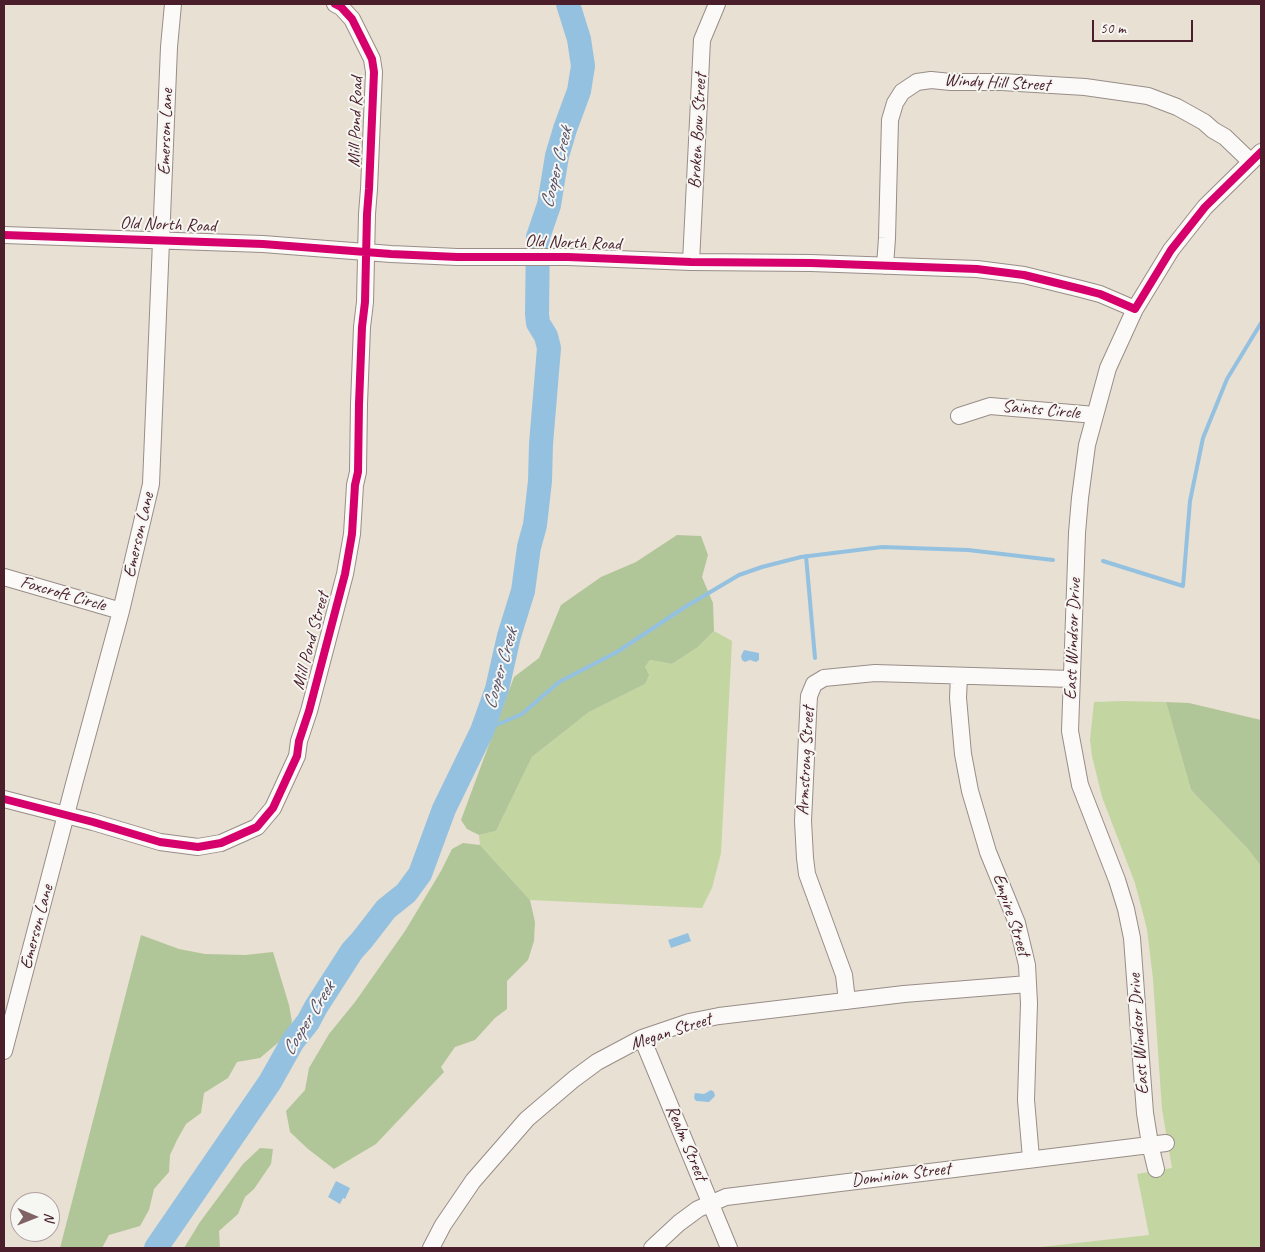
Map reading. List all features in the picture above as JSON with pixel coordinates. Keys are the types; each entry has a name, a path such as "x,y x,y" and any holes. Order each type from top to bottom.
{"street":[{"name":"Emerson Lane","path":"4,1051 10,1005 66,816 122,611 151,484 169,47 173,4"},
{"name":"Mill Pond Road","path":"335,4 341,7 352,19 372,59 374,72 366,253"},
{"name":"Broken Bow Street","path":"691,262 702,40 717,4"},
{"name":"Windy Hill Street","path":"885,266 890,120 895,102 902,92 917,82 931,80 1002,82 1085,87 1148,96 1177,107 1256,156"},
{"name":"East Windsor Drive","path":"1156,1169 1158,1144 1145,1112 1132,938 1117,880 1080,785 1070,731 1080,498 1087,445 1108,368 1136,309 1171,250 1205,207 1256,156"},
{"name":"Old North Road","path":"4,235 263,244 366,253 568,257 691,262 811,263 977,269 1024,275 1100,294 1136,309"},
{"name":"Mill Pond Street","path":"4,799 160,842 198,847 221,843 257,827 273,808 297,756 299,741 309,711 345,574 352,534 355,485 358,472 366,253"},
{"name":"Saints Circle","path":"959,416 990,406 1095,415"},
{"name":"Foxcroft Circle","path":"4,577 122,611"},
{"name":"Armstrong Street","path":"847,1001 844,976 814,893 805,858 803,821 808,716 811,690 814,684 824,678 876,673 1071,679"},
{"name":"Empire Street","path":"959,676 958,698 963,754 970,791 988,852 1017,923 1024,946 1028,984 1026,1100 1032,1158"},
{"name":"Megan Street","path":"431,1248 443,1225 474,1181 527,1119 597,1062 620,1048 642,1038 689,1022 719,1016 904,994 1028,984"},
{"name":"Realm Street","path":"642,1038 729,1248"},
{"name":"Dominion Street","path":"652,1248 679,1224 710,1202 735,1195 1158,1144"}],"green space":[{"path":"677,535 701,536 708,555 702,577 713,603 714,631 698,647 672,664 650,660 645,667 649,675 645,684 589,712 532,757 496,831 479,835 467,829 461,820 514,677 539,658 561,605 601,577 636,562"},
{"path":"714,631 732,641 721,853 712,888 702,908 530,900 480,845 479,835 496,831 532,757 589,712 645,684 645,667 650,660 672,664 698,647"},
{"path":"1094,702 1166,702 1191,790 1247,848 1261,866 1261,1248 1032,1248 1149,1235 1137,1174 1172,1168 1162,1109 1153,979 1147,929 1135,883 1102,797 1090,740"},
{"path":"1166,702 1189,703 1261,720 1261,866 1247,848 1191,790"},
{"path":"463,843 480,845 530,900 535,922 534,941 528,960 507,981 507,1009 495,1018 475,1040 455,1047 441,1067 444,1072 376,1144 334,1169 290,1132 286,1111 305,1090 309,1068 329,1034 355,1002 405,931 452,849"},
{"path":"141,935 179,949 205,954 245,955 273,952 289,1005 292,1022 286,1036 260,1058 237,1062 228,1078 204,1093 201,1113 186,1124 177,1140 170,1155 169,1172 154,1189 149,1210 140,1226 109,1235 102,1248 60,1248"},
{"path":"260,1148 273,1149 271,1164 254,1189 245,1197 238,1214 219,1231 220,1248 184,1248 200,1222 243,1164"}],"water":[{"path":"744,650 759,653 759,660 756,662 750,660 745,662 742,660 741,656"},
{"path":"688,933 691,941 671,948 668,940"},
{"path":"711,1090 715,1096 709,1102 696,1101 694,1098 695,1093 704,1094"},
{"path":"336,1181 350,1188 345,1199 343,1198 340,1204 328,1197"}],"waterway":[{"name":"Cooper Creek","path":"156,1248 270,1082 293,1041 308,1022 352,951 386,909 406,893 420,874 444,809 482,731 497,689 509,636 523,591 529,547 535,525 540,481 541,444 549,348 546,336 538,323 537,314 538,237 549,205 557,156 579,91 583,66 579,39 568,4"},
{"path":"1103,561 1183,586 1190,501 1203,438 1227,379 1261,323"},
{"path":"482,731 522,714 559,682 617,652 685,607 739,575 762,567 801,557 882,547 968,550 1053,560"},
{"path":"806,556 815,658"}],"cycle path":[{"path":"4,799 160,842 198,847 221,843 257,827 273,808 297,756 299,741 309,711 345,574 352,534 355,485 358,472 362,327 365,302 374,72 372,59 352,19 341,7 335,4"},
{"path":"4,235 263,244 457,257 568,257 977,269 1024,275 1081,289 1100,294 1135,309 1171,250 1205,207 1261,152"}]}
